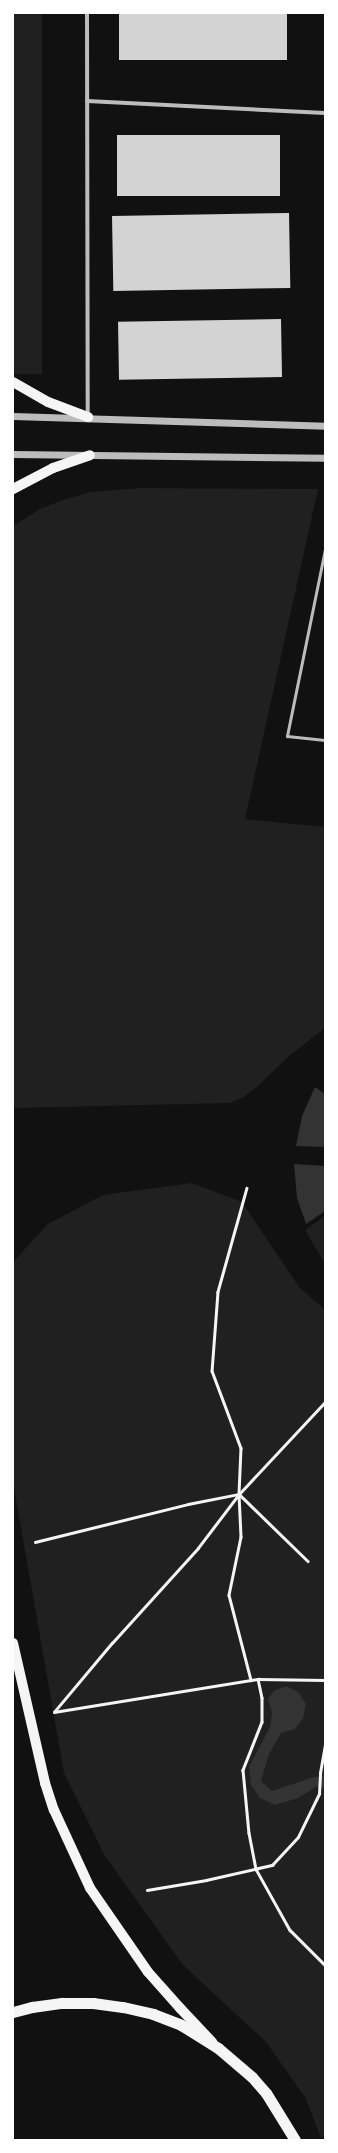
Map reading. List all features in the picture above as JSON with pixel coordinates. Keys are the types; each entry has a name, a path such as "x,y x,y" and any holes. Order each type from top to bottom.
{"highway":[{"path":"13,2012 32,2007 62,2003 93,2003 123,2006 153,2014 181,2026 218,2048 239,2064 266,2093 295,2140"}],"main road":[{"path":"13,382 48,402 88,417"},
{"path":"13,489 53,468 90,455"},
{"path":"13,1643 45,1783 56,1816 90,1888 148,1972 218,2048"}],"street":[{"path":"87,13 88,417"},
{"path":"87,101 325,113"},
{"path":"13,416 88,417 325,426"},
{"path":"13,454 325,458"}],"lane":[{"path":"325,549 288,736 325,740"}],"path":[{"path":"247,1188 218,1292 212,1372 241,1448 239,1494 241,1537 229,1595 251,1680"},
{"path":"325,1402 239,1494 198,1548 112,1642 54,1712 258,1679 325,1680"},
{"path":"35,1542 188,1504 239,1494"},
{"path":"239,1494 308,1561"},
{"path":"258,1679 262,1698 262,1722 253,1748 243,1770 249,1833 256,1869 290,1930 325,1965"},
{"path":"147,1890 206,1880 272,1865 298,1837 319,1794 320,1773 325,1744"}],"shaded area":[{"path":"13,13 42,13 42,374 13,374"},
{"path":"142,488 318,489 245,819 325,827 325,1028 290,1055 258,1086 244,1097 230,1103 15,1108 13,1107 13,526 40,509 90,492"},
{"path":"315,1087 325,1094 325,1147 296,1146 302,1116"},
{"path":"294,1164 325,1166 325,1211 306,1224 297,1198"},
{"path":"192,1183 242,1202 299,1287 325,1310 325,2136 321,2138 305,2097 266,2042 183,1965 105,1856 64,1773 13,1482 13,1262 48,1224 103,1195"},
{"path":"325,1216 325,1264 305,1230"},
{"path":"286,1686 298,1692 306,1704 303,1718 295,1729 281,1733 269,1754 261,1781 272,1791 314,1777 325,1776 325,1788 317,1786 298,1798 275,1805 260,1798 251,1785 249,1767 270,1727 272,1713 268,1699 274,1691"}],"building":[{"path":"119,13 287,13 287,60 119,60"},
{"path":"117,135 280,135 280,196 117,196"},
{"path":"289,213 290,288 113,291 112,216"},
{"path":"281,319 282,377 119,380 118,322"}]}
